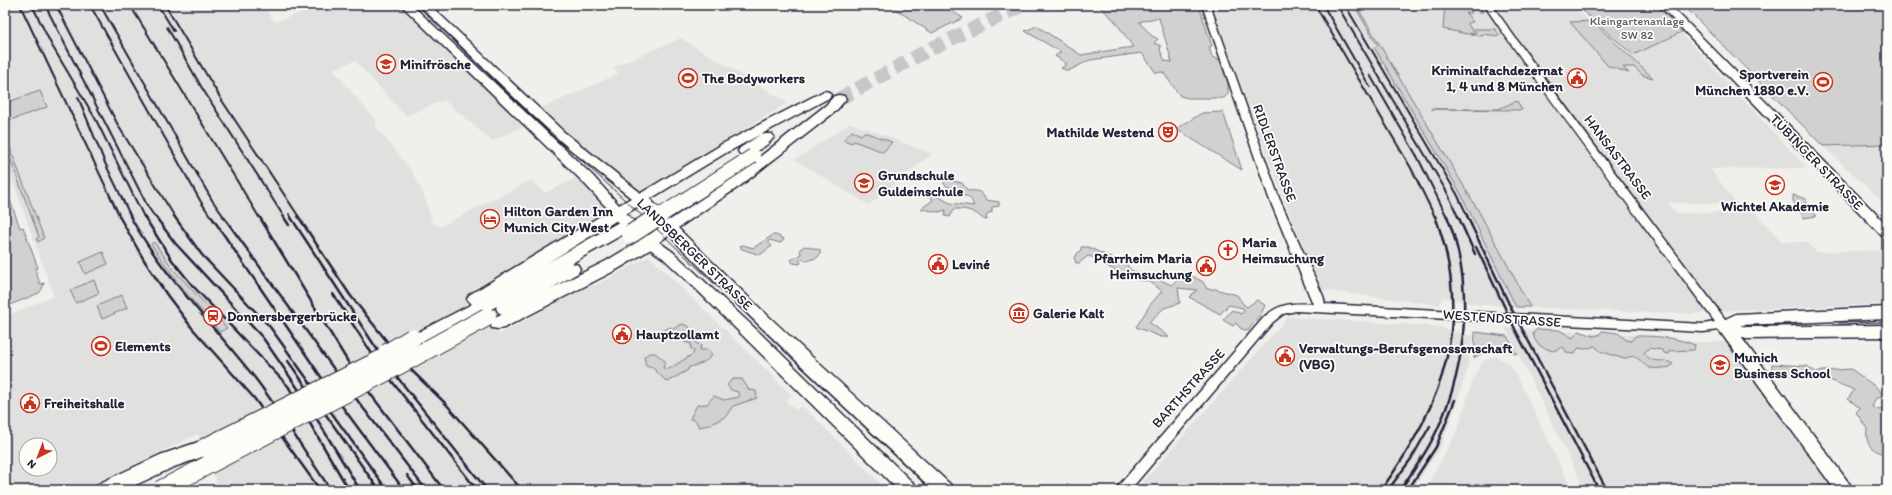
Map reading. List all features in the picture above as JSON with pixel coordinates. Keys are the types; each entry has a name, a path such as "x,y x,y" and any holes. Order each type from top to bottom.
{"highway":[{"path":"725,148 832,96"},
{"path":"160,490 392,369 584,262 664,214 832,96"},
{"path":"735,183 832,108 832,96"},
{"path":"128,490 204,448 371,364 507,293 749,154"},
{"path":"371,364 617,213"},
{"path":"392,369 498,323 586,278 650,242"},
{"path":"105,490 167,461 204,448"}],"main road":[{"name":"LANDSBERGER STRASSE","path":"406,5 587,178 617,213 639,234 680,265 754,336 909,490"},
{"name":"LANDSBERGER STRASSE","path":"424,5 554,130 639,199 816,371 945,490"},
{"name":"TÜBINGER STRASSE","path":"1664,5 1887,233"},
{"name":"TÜBINGER STRASSE","path":"1674,5 1887,221"},
{"path":"617,213 725,148"},
{"path":"650,242 669,227 735,183"},
{"name":"WESTENDSTRASSE","path":"1724,326 1736,320 1887,313"},
{"path":"1724,326 1845,490"},
{"name":"WESTENDSTRASSE","path":"1724,326 1746,333 1887,331"}],"street":[{"name":"RIDLERSTRASSE","path":"1206,5 1274,198 1315,291 1320,308"},
{"name":"HANSASTRASSE","path":"1488,5 1552,96 1589,142 1724,326"},
{"name":"WESTENDSTRASSE","path":"1280,310 1296,307 1545,321 1704,328 1724,326"},
{"name":"BARTHSTRASSE","path":"1122,490 1269,319 1280,310"}],"shaded area":[{"path":"5,5 262,5 275,22 322,5 402,5 527,125 492,141 444,100 406,116 355,61 333,69 377,122 375,125 411,170 424,195 433,225 437,224 439,227 532,180 545,193 578,177 605,204 604,212 597,218 464,298 498,329 497,333 500,334 592,284 595,286 649,256 792,395 786,401 796,410 801,406 807,410 887,490 219,490 203,442 197,434 85,490 5,490 5,317 54,296 5,160"},
{"path":"1211,5 1571,5 1630,56 1681,33 1807,168 1710,169 1737,204 1668,203 1675,213 1755,212 1782,242 1807,242 1816,252 1887,250 1887,304 1732,310 1693,314 1516,307 1474,304 1443,297 1439,305 1322,290 1295,228"},
{"path":"681,38 788,103 631,197 533,112 618,74 613,67"},
{"name":"Grundschule Guldeinschule","path":"850,123 932,154 869,205 795,160"},
{"path":"1887,144 1887,206 1823,146"},
{"path":"1288,317 1434,326 1473,336 1467,371 1440,448 1412,490 1136,490"},
{"path":"1505,328 1632,335 1681,342 1736,342 1846,490 1585,490"},
{"path":"1495,356 1509,363 1520,382 1572,490 1425,490 1457,431 1473,380 1480,366 1485,360"}],"green space":[{"path":"889,5 942,5 963,18 932,33"},
{"path":"1098,5 1199,6 1212,46 1209,47 1212,57 1220,60 1228,83 1228,94 1224,98 1188,98 1180,96 1163,72 1156,73 1142,53 1090,60 1068,71 1061,68 1067,64 1055,56 1061,52 1025,31 1037,26 1081,55 1133,47 1115,21","holes":["1159,18 1172,62 1165,61 1160,50 1161,46 1154,43 1158,39 1152,36 1139,22"]},
{"path":"1354,5 1361,5 1362,9 1359,10 1478,210 1530,307 1516,307 1460,192 1374,47 1378,46"},
{"path":"1445,5 1477,5 1483,12 1470,10 1472,13 1466,13 1473,22 1467,23 1474,33 1467,34 1443,29"},
{"name":"Kleingartenanlage SW 82","path":"1576,5 1656,5 1682,32 1633,55"},
{"name":"Sportverein München 1880 e.V.","path":"1683,5 1887,5 1887,144 1823,146"},
{"path":"1592,21 1653,78 1642,75 1634,67 1623,67 1629,73 1608,66 1570,22"},
{"path":"1474,29 1495,29 1500,36 1481,34 1482,36 1470,35 1476,33"},
{"path":"40,91 47,107 5,122 5,103"},
{"path":"1517,101 1522,110 1431,109 1498,109"},
{"path":"1223,112 1242,170 1176,129 1202,113"},
{"path":"852,131 861,135 864,132 892,142 883,152 854,141 852,143 843,140"},
{"path":"5,135 44,238 38,242 36,239 39,237 5,145"},
{"path":"948,180 962,183 968,191 979,192 986,200 999,202 999,206 992,207 992,212 988,213 986,216 987,220 983,219 977,214 965,210 954,209 950,217 945,216 946,210 939,212 921,209 933,200 929,195 935,195 950,203 974,206 968,197 958,196 958,192 945,185 943,181"},
{"path":"5,186 20,228 23,227 38,268 35,269 40,284 44,283 39,293 5,307"},
{"path":"1793,195 1806,199 1806,205 1817,216 1804,218 1793,201"},
{"path":"773,235 784,239 780,243 770,240 768,242 772,246 760,255 742,249 740,246 743,245 753,248"},
{"path":"154,242 174,270 227,328 220,332 180,286 151,244"},
{"path":"805,246 820,250 820,255 806,261 802,258 799,260 801,262 800,264 793,263 791,260 801,254 800,249"},
{"path":"1081,247 1088,247 1127,265 1131,270 1150,275 1171,285 1187,273 1203,282 1207,289 1215,289 1237,295 1247,307 1257,300 1265,305 1262,312 1248,331 1240,328 1236,323 1233,326 1223,320 1232,310 1241,314 1244,310 1243,308 1229,305 1220,314 1189,297 1197,290 1178,288 1180,303 1164,308 1149,322 1169,337 1161,337 1136,327 1150,305 1162,291 1149,281 1136,280 1131,276 1112,269 1092,257 1088,256 1079,263 1076,263 1074,257 1081,250"},
{"path":"103,252 108,264 85,274 80,262"},
{"path":"94,280 99,293 76,303 70,290"},
{"path":"122,295 127,308 102,319 97,306"},
{"path":"682,324 688,326 698,336 696,343 701,346 700,350 708,350 712,355 705,361 689,367 688,370 667,382 653,368 646,366 644,357 649,353 655,353 665,361 663,368 669,369 693,354 694,350 691,349 691,343 686,343 673,334 663,333 663,331 670,327 673,329"},
{"path":"1537,329 1559,330 1573,338 1579,331 1594,336 1599,335 1602,331 1618,333 1626,340 1631,341 1635,336 1658,337 1680,340 1695,345 1694,350 1669,351 1668,354 1664,353 1662,350 1649,348 1644,353 1651,359 1673,364 1670,367 1650,368 1639,359 1629,357 1624,359 1600,351 1595,346 1585,349 1578,348 1575,354 1567,353 1563,347 1553,351 1542,347 1535,341 1533,333"},
{"path":"1475,332 1507,336 1517,354 1495,350 1484,352 1474,358"},
{"path":"1772,364 1807,366 1817,373 1823,371 1851,369 1876,387 1884,396 1875,399 1872,407 1880,410 1887,404 1887,455 1877,452 1868,443 1867,429 1856,412 1860,408 1848,399 1854,390 1820,376 1783,375 1772,371"},
{"path":"733,379 742,379 749,390 756,391 757,398 733,406 726,416 710,425 699,427 696,421 690,419 697,405 707,404 714,396 724,400 739,397 738,392 731,390 727,385"}],"tunnel":[{"path":"839,99 930,49 1023,5"}],"tram line":[{"path":"417,5 499,85 661,233 931,490"},
{"path":"1839,323 1887,322"}],"railway":[{"path":"20,5 120,217"},
{"path":"32,5 51,44 95,118 144,217"},
{"path":"45,5 148,207 155,217"},
{"path":"56,5 119,127 175,217"},
{"path":"90,5 201,202 211,217"},
{"path":"100,5 212,200 224,217"},
{"path":"130,5 259,217"},
{"path":"158,5 174,31"},
{"path":"165,5 221,99 299,217"},
{"path":"1315,5 1411,168 1435,217"},
{"path":"1323,5 1370,87"},
{"path":"1337,5 1448,194 1458,217"},
{"path":"1345,5 1457,194 1468,217"},
{"path":"167,27 202,88 284,217"},
{"path":"1370,75 1418,158 1447,217"},
{"path":"78,97 105,163 131,217"},
{"path":"119,216 144,260 167,295 192,328 254,398 320,490"},
{"path":"130,216 143,239 174,281 258,382 331,490"},
{"path":"144,216 172,260 192,285 288,386 349,490"},
{"path":"155,216 175,243 263,338 301,393 360,490"},
{"path":"174,216 202,255 270,327 387,490"},
{"path":"211,216 330,390 404,490"},
{"path":"223,216 344,383 426,490"},
{"path":"259,216 356,375 444,490"},
{"path":"283,216 289,225"},
{"path":"290,216 386,363 487,490"},
{"path":"298,216 350,295 405,364 445,403 522,490"},
{"path":"1381,490 1403,458 1422,426 1436,393 1446,360 1452,326 1452,291 1446,254 1435,216"},
{"path":"1400,490 1416,467 1438,428 1456,377 1461,350 1464,323 1464,296 1456,242 1447,216"},
{"path":"1458,216 1475,254"},
{"path":"1467,216 1510,306 1607,490"},
{"path":"1476,247 1516,331 1599,490"},
{"path":"333,294 380,366 477,490"},
{"path":"288,361 379,490"},
{"path":"1408,490 1436,447 1455,400"},
{"path":"1388,490 1411,459 1430,426"},
{"path":"407,475 418,490"}],"place":[{"name":"Minifrösche","path":"386,64"},
{"name":"The Bodyworkers","path":"688,78"},
{"name":"Kriminalfachdezernat 1, 4 und 8 München","path":"1577,78"},
{"name":"Sportverein München 1880 e.V.","path":"1823,82"},
{"name":"Mathilde Westend","path":"1168,132"},
{"name":"Grundschule Guldeinschule","path":"864,183"},
{"name":"Wichtel Akademie","path":"1775,185"},
{"name":"Hilton Garden Inn Munich City West","path":"490,219"},
{"name":"Maria Heimsuchung","path":"1228,250"},
{"name":"Leviné","path":"938,264"},
{"name":"Pfarrheim Maria Heimsuchung","path":"1206,266"},
{"name":"Galerie Kalt","path":"1019,313"},
{"name":"Donnersbergerbrücke","path":"213,316"},
{"name":"Hauptzollamt","path":"622,334"},
{"name":"Elements","path":"101,346"},
{"name":"Verwaltungs-Berufsgenossenschaft (VBG)","path":"1285,356"},
{"name":"Munich Business School","path":"1720,365"},
{"name":"Freiheitshalle","path":"30,403"}]}
